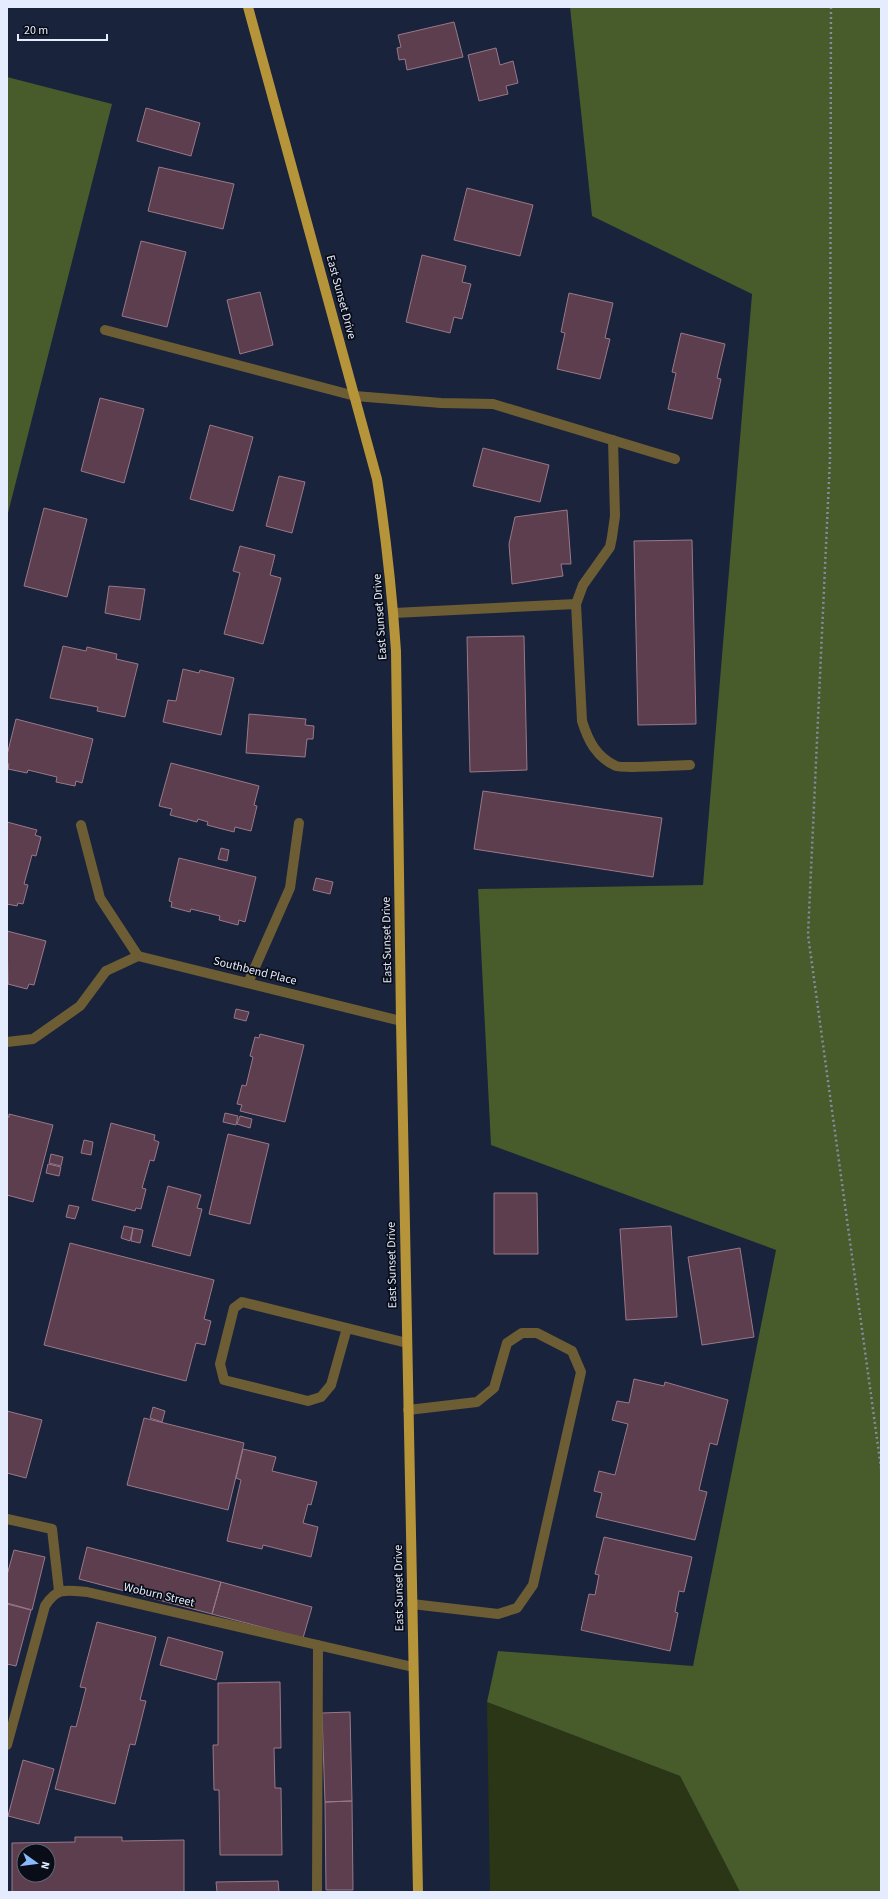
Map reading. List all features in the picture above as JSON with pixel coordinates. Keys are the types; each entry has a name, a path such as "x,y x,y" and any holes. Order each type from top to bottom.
{"main road":[{"name":"East Sunset Drive","path":"248,7 377,479 394,612 396,651 401,1021 418,1892"}],"street":[{"path":"105,330 355,396 441,404 493,404 675,459"},
{"path":"613,440 615,516 610,547 583,585 576,604 582,721 588,738 597,752 617,766 690,765"},
{"path":"394,612 576,604"},
{"path":"248,983 290,888 299,823"},
{"path":"7,1042 33,1039 80,1006 106,971 138,956 100,898 80,825"},
{"name":"Southbend Place","path":"138,956 401,1021"},
{"path":"347,1328 331,1385 321,1397 308,1400 224,1380 220,1364 234,1308 242,1302 347,1328 407,1343"},
{"path":"408,1410 476,1402 494,1388 507,1343 522,1333 537,1333 572,1351 581,1372 533,1585 517,1608 498,1614 412,1604"},
{"path":"7,1518 52,1529 59,1591 51,1597 45,1606 7,1745"},
{"name":"Woburn Street","path":"59,1591 87,1592 413,1667"},
{"path":"317,1892 318,1645"}],"path":[{"path":"831,7 830,459 808,934 881,1468"}],"green space":[{"path":"570,7 881,7 881,1892 740,1892 680,1776 487,1702 498,1651 693,1666 776,1250 491,1145 478,889 703,885 752,294 592,216"},
{"path":"7,77 112,104 7,517"},
{"path":"487,1702 680,1776 740,1892 490,1892"}],"building":[{"path":"454,22 463,57 407,70 405,59 399,60 397,48 401,47 398,35"},
{"path":"496,48 500,65 513,61 518,83 506,86 508,94 479,101 468,55"},
{"path":"146,108 200,123 191,156 137,141"},
{"path":"159,167 234,184 223,229 148,211"},
{"path":"467,188 533,205 520,256 454,240"},
{"path":"141,241 186,252 167,327 122,316"},
{"path":"422,255 466,266 462,282 471,284 462,319 454,317 450,333 406,322"},
{"path":"260,292 273,345 240,354 227,300"},
{"path":"569,293 613,303 605,338 610,339 600,379 557,369 565,333 561,332"},
{"path":"681,333 725,344 717,378 721,379 712,419 668,409 676,373 672,372"},
{"path":"100,398 144,409 124,483 81,471"},
{"path":"210,425 253,437 233,511 190,499"},
{"path":"483,448 549,465 540,502 473,486"},
{"path":"279,476 305,482 292,533 266,526"},
{"path":"44,508 87,519 67,597 24,586"},
{"path":"567,510 571,564 561,564 563,576 512,584 509,544 515,517"},
{"path":"692,540 696,724 638,725 634,541"},
{"path":"240,546 275,555 270,575 281,578 263,644 224,634 240,573 233,571"},
{"path":"109,586 145,589 140,620 105,613"},
{"path":"524,636 527,770 470,772 467,637"},
{"path":"63,646 86,651 87,647 117,654 116,659 138,664 125,717 97,711 98,707 50,698"},
{"path":"183,669 199,673 200,670 234,678 221,735 163,722 168,700 176,701"},
{"path":"249,714 306,719 305,725 314,726 313,739 307,739 305,757 246,753"},
{"path":"16,719 93,739 82,783 76,781 75,786 56,782 57,777 28,770 27,773 8,769 9,764 7,763 7,755"},
{"path":"171,763 259,786 254,805 257,806 251,831 235,827 234,832 207,825 208,822 198,819 197,822 170,815 172,809 159,806"},
{"path":"483,791 662,818 653,877 474,849"},
{"path":"7,822 37,830 35,835 41,837 36,856 32,855 24,884 28,885 23,904 18,903 17,906 7,904"},
{"path":"221,848 229,850 227,861 218,859"},
{"path":"179,858 256,877 245,922 239,920 238,925 219,920 220,916 191,909 190,912 171,907 172,902 169,901"},
{"path":"316,878 333,882 330,894 313,890"},
{"path":"7,931 46,941 34,985 29,984 27,989 8,984"},
{"path":"236,1009 249,1012 246,1021 234,1018"},
{"path":"260,1034 304,1045 285,1122 240,1111 242,1105 237,1104 242,1085 246,1086 253,1057 250,1056 255,1037 259,1038"},
{"path":"225,1113 238,1116 236,1125 223,1122"},
{"path":"9,1114 53,1125 33,1202 7,1195 7,1117 9,1117"},
{"path":"240,1116 252,1119 250,1128 237,1124"},
{"path":"111,1123 155,1135 154,1140 159,1142 154,1161 150,1160 142,1188 146,1189 141,1209 136,1208 135,1211 92,1200"},
{"path":"228,1134 269,1144 250,1224 209,1214"},
{"path":"84,1140 93,1142 91,1155 81,1153"},
{"path":"51,1154 63,1157 61,1166 49,1163"},
{"path":"48,1164 61,1167 59,1176 46,1173"},
{"path":"168,1186 201,1195 197,1208 202,1209 190,1256 152,1246"},
{"path":"494,1193 537,1193 538,1254 494,1254"},
{"path":"69,1205 79,1207 75,1219 66,1217"},
{"path":"124,1226 133,1228 130,1241 121,1238"},
{"path":"671,1226 677,1317 626,1320 620,1229"},
{"path":"133,1228 143,1230 140,1243 131,1241"},
{"path":"70,1243 214,1280 204,1319 211,1321 205,1345 196,1343 186,1381 44,1345"},
{"path":"740,1248 754,1337 702,1345 688,1257"},
{"path":"634,1379 664,1386 665,1382 728,1400 717,1445 710,1443 699,1490 707,1492 695,1540 596,1517 602,1493 594,1491 599,1471 615,1475 628,1424 612,1420 617,1401 629,1403"},
{"path":"153,1407 165,1411 162,1422 150,1418"},
{"path":"7,1411 42,1420 26,1478 7,1473"},
{"path":"144,1418 244,1443 228,1510 127,1485"},
{"path":"243,1449 276,1457 272,1471 317,1482 311,1505 308,1504 303,1523 318,1527 311,1557 263,1545 262,1549 227,1541 241,1480 236,1478"},
{"path":"604,1537 692,1557 684,1592 679,1591 675,1612 678,1613 670,1651 581,1630 589,1594 595,1595 599,1575 595,1574"},
{"path":"87,1547 221,1582 212,1614 79,1579"},
{"path":"14,1550 45,1557 32,1610 7,1603 7,1575"},
{"path":"221,1582 312,1607 303,1638 212,1614"},
{"path":"7,1604 31,1610 16,1666 7,1664"},
{"path":"97,1622 156,1637 140,1700 146,1701 135,1745 130,1744 115,1804 55,1789 71,1726 76,1727 86,1688 80,1687"},
{"path":"168,1637 223,1652 216,1680 160,1665"},
{"path":"280,1682 281,1748 274,1748 275,1788 281,1788 282,1855 220,1855 219,1790 214,1790 213,1745 218,1745 218,1683"},
{"path":"350,1712 352,1801 325,1802 322,1713"},
{"path":"23,1760 54,1769 39,1824 8,1816"},
{"path":"352,1801 353,1890 326,1890 325,1802"},
{"path":"75,1837 122,1837 122,1841 184,1840 184,1892 12,1892 12,1843 75,1842"},
{"path":"278,1881 279,1892 217,1892 216,1882"}]}
